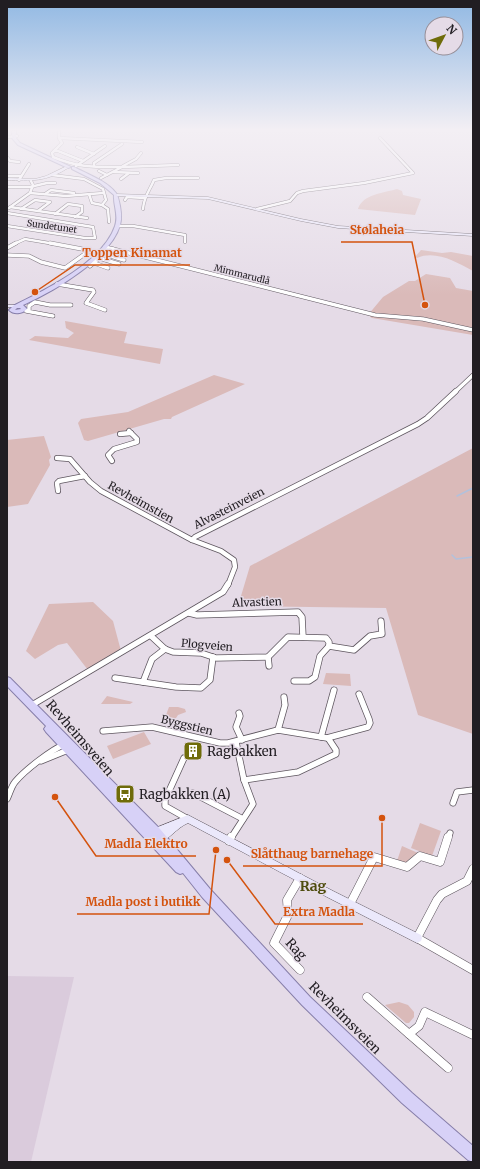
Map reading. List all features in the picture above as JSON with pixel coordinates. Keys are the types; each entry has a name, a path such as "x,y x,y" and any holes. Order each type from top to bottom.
{"main road":[{"path":"15,310 89,262 105,247 118,226 119,212 115,196 105,186"},
{"name":"Revheimsveien","path":"7,680 32,705 46,725 66,746 157,837 180,869 206,893 331,1026 407,1098 473,1155"}],"street":[{"path":"7,192 9,187 37,186"},
{"path":"94,186 90,190 92,203 102,205 108,209 109,222"},
{"path":"96,186 103,190 106,200 102,205"},
{"path":"150,194 151,186"},
{"path":"257,209 290,201 297,193 303,191 345,186"},
{"path":"7,210 30,192 32,187"},
{"path":"45,194 50,190 72,195"},
{"path":"30,192 54,195 103,193"},
{"path":"125,200 127,197 144,197 150,194 208,198 301,220 334,226 473,235"},
{"path":"45,202 54,195"},
{"path":"115,196 127,195 144,197"},
{"path":"143,209 144,197"},
{"path":"21,209 34,200 50,202 38,211"},
{"path":"55,214 68,204 82,206 82,212 75,216"},
{"path":"10,207 87,218"},
{"name":"Sundetunet","path":"7,213 93,226 95,238 85,238 7,226"},
{"path":"118,226 134,226 185,235 184,242"},
{"path":"7,248 25,239 82,249"},
{"name":"Mimmarudlå","path":"105,247 375,315 423,319 473,330"},
{"path":"90,266 104,254 113,249"},
{"path":"7,254 29,256 62,268 69,266 89,252"},
{"path":"104,254 124,260"},
{"path":"99,258 119,264"},
{"path":"94,262 108,268"},
{"path":"56,284 93,290 94,292 86,303 105,310"},
{"path":"15,310 29,310 29,306 32,303 71,305"},
{"path":"15,310 53,316"},
{"name":"Alvasteinveien","path":"192,540 200,534 418,424 427,418 473,375"},
{"path":"112,461 108,455 112,450 137,442 137,439 130,432 120,434"},
{"name":"Revheimstien","path":"57,458 70,459 84,476 101,491 192,540"},
{"path":"58,491 57,483 59,481 84,476"},
{"name":"Alvasteinveien","path":"32,705 151,636 225,590 230,582 235,562 232,558 221,551 192,540"},
{"name":"Alvastien","path":"189,613 197,615 296,611 300,613 302,617 303,637"},
{"path":"329,646 347,650 356,649 370,636 382,634 380,621"},
{"name":"Plogveien","path":"151,636 165,649 173,652 201,653 213,657 268,657"},
{"path":"269,666 268,657 286,638 324,637 329,642 329,646"},
{"path":"294,681 309,681 315,677 320,656 329,646"},
{"path":"143,682 151,658 165,649"},
{"path":"115,678 181,688 201,688 210,680 213,657"},
{"path":"321,737 334,690"},
{"name":"Byggstien","path":"103,731 152,727 220,743 239,741 278,730 328,738 368,727 370,723 360,702 359,694"},
{"path":"278,730 278,724 286,703 284,697"},
{"path":"229,841 253,804 244,780 236,727 240,716 239,712"},
{"path":"244,780 298,772 318,764 336,754 336,750 328,738"},
{"path":"7,799 17,780 41,761 66,746"},
{"path":"184,758 165,800 165,806 184,820 229,841 417,938 473,970"},
{"path":"453,803 457,792 473,790"},
{"path":"194,793 243,818"},
{"path":"157,837 184,820"},
{"path":"350,904 374,857 408,867 420,856 442,862 450,833"},
{"path":"417,938 437,900 442,894 470,882 473,869"},
{"name":"Rag","path":"300,878 287,900 288,915 274,943 300,970"},
{"path":"367,997 448,1068"},
{"path":"410,1034 419,1026 424,1012 473,1035"}],"shaded area":[{"path":"397,189 402,191 403,195 421,199 415,215 358,209 364,200 369,197"},
{"path":"421,250 442,253 451,252 473,256 473,271 439,256 431,255 417,258 415,257"},
{"path":"426,274 450,278 456,288 473,291 473,335 372,318 368,315 383,297 409,281 415,281"},
{"path":"65,321 127,332 124,343 163,349 160,364 29,340 35,336 68,338 74,333 66,328"},
{"path":"214,375 245,384 172,417 171,419 164,419 88,441 84,440 78,423 81,419 128,412"},
{"path":"44,436 51,457 49,460 50,465 28,504 7,507 7,440"},
{"path":"473,448 473,734 418,715 386,608 238,606 250,566"},
{"path":"93,602 113,621 121,651 88,670 67,643 58,645 35,659 26,651 49,604"},
{"path":"326,673 350,674 351,686 323,684"},
{"path":"107,696 133,702 130,704 101,704"},
{"path":"169,707 185,709 186,712 163,723"},
{"path":"144,732 151,744 113,759 107,746"},
{"path":"420,823 441,831 432,856 411,848"},
{"path":"402,846 418,853 408,863 397,861"},
{"path":"7,976 74,977 31,1162 7,1162"},
{"path":"399,1002 408,1005 414,1012 414,1017 409,1023 406,1023 385,1005"}],"waterway":[{"path":"457,496 473,488"},
{"path":"452,555 456,559 473,557"}],"place":[{"name":"Toppen Kinamat","path":"35,292"},
{"name":"Stølaheia","path":"425,305"},
{"name":"Ragbakken","path":"193,751"},
{"name":"Ragbakken (A)","path":"125,794"},
{"name":"Madla Elektro","path":"55,797"},
{"name":"Slåtthaug barnehage","path":"382,818"},
{"name":"Madla post i butikk","path":"216,850"},
{"name":"Extra Madla","path":"227,860"}],"district":[{"name":"Rag","path":"313,886"}]}
